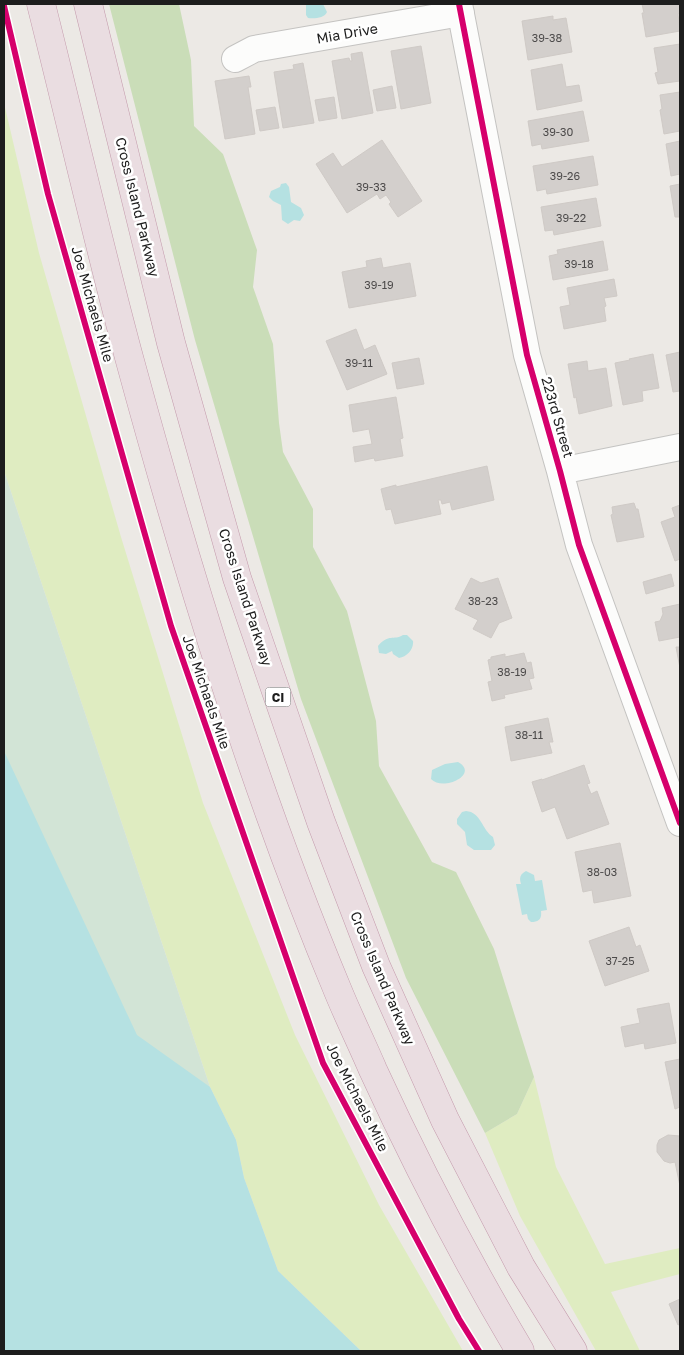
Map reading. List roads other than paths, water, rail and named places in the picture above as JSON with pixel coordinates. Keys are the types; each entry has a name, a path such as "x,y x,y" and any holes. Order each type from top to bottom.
{"highway":[{"path":"41,4 129,357 170,504 227,689 276,833 338,992 410,1149 484,1291 520,1351"},
{"name":"Cross Island Parkway","path":"88,4 171,343 237,578 321,822 376,966 445,1120 522,1267 573,1351"}],"street":[{"name":"Mia Drive","path":"235,59 254,49 460,8"},
{"name":"223rd Street","path":"460,8 527,355 560,471 578,545 680,824"},
{"path":"560,471 680,447"}],"water":[{"path":"306,4 323,4 327,12 322,17 308,18 306,15"},
{"path":"286,183 289,187 291,202 301,208 304,215 300,221 294,220 288,224 282,220 281,205 269,197 271,191"},
{"path":"407,635 413,641 411,650 407,654 399,658 392,651 386,654 379,653 378,646 382,642 388,638"},
{"path":"4,751 137,1035 210,1087 236,1140 244,1178 278,1271 361,1351 4,1351"},
{"path":"458,762 464,767 465,772 457,780 443,784 431,779 432,770 445,764"},
{"path":"466,811 475,814 493,837 495,845 491,850 474,850 467,845 465,832 457,824 457,819 462,812"},
{"path":"526,871 534,875 535,881 542,880 547,910 541,911 540,918 534,922 528,919 527,914 522,915 516,884 521,884 520,876"}]}
